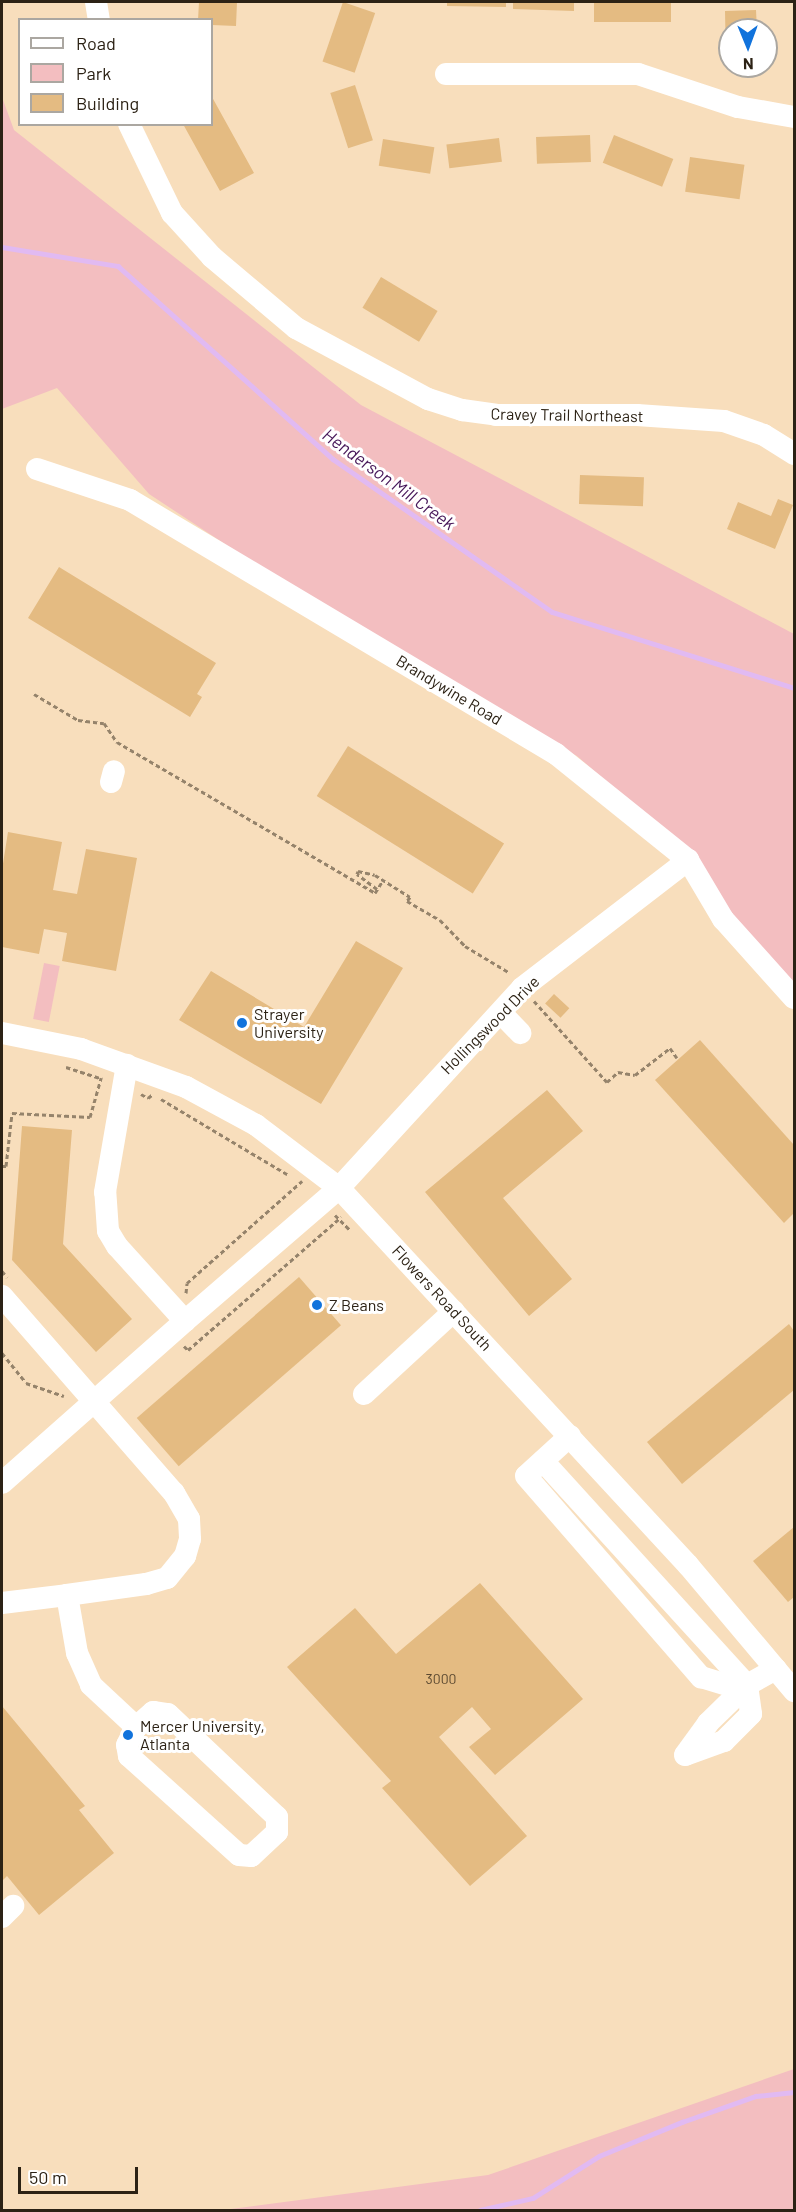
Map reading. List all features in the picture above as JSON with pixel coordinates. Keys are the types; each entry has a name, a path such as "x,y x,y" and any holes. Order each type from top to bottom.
{"street":[{"path":"96,2 99,18"},
{"path":"446,74 639,74 738,107 795,117"},
{"name":"Cravey Trail Northeast","path":"130,126 172,213 251,293 296,328 343,356 428,399 462,410 496,415 637,415 724,421 764,435 795,454"},
{"name":"Brandywine Road","path":"37,469 130,500 556,754 687,860 723,919 795,998"},
{"name":"Hollingswood Drive","path":"2,1483 184,1321 339,1188 530,982 687,860"},
{"path":"501,1013 520,1033"},
{"name":"Flowers Road South","path":"2,1033 81,1048 186,1087 256,1125 339,1188 688,1564 795,1691"},
{"path":"127,1065 105,1191 108,1231 117,1246 184,1321"},
{"path":"2,1603 146,1584 168,1578 178,1568 190,1539 189,1519 183,1506 5,1288"},
{"path":"364,1394 454,1311"},
{"path":"570,1436 526,1476 701,1677 731,1686 747,1685 776,1670"},
{"path":"68,1594 77,1653 91,1685 136,1727"},
{"path":"153,1712 168,1714 277,1817 277,1832 251,1856 239,1855 129,1756 127,1745 136,1727 153,1712"}],"path":[{"path":"34,694 78,720 104,723 117,742 375,893 383,880"},
{"path":"377,889 357,874 358,871 383,880 410,897 407,902 440,920 465,946 514,976"},
{"path":"529,995 608,1082 618,1072 635,1075 670,1048 676,1058"},
{"path":"2,1166 6,1166 12,1113 90,1117 101,1078"},
{"path":"141,1094 148,1098 152,1094 289,1176"},
{"path":"186,1295 187,1283 301,1182 306,1191"},
{"path":"176,1353 185,1346 188,1350 345,1214"},
{"path":"2,1271 5,1288"},
{"path":"2,1353 26,1383 58,1397 70,1392"}],"green space":[{"path":"2,97 14,130 361,405 794,634 794,995 668,835 577,756 433,681 149,494 57,388 2,409"},
{"path":"44,963 60,966 49,1022 33,1019"},
{"path":"794,2069 794,2210 223,2210 488,2175"}],"building":[{"path":"199,2 237,2 236,26 213,25 213,18 198,18"},
{"path":"343,2 375,13 355,73 322,62"},
{"path":"447,2 506,2 506,7 447,6"},
{"path":"513,2 574,2 574,11 513,9"},
{"path":"594,2 671,2 671,22 594,22"},
{"path":"756,10 756,18 725,18 725,11"},
{"path":"355,85 373,140 348,148 330,93"},
{"path":"213,99 254,173 220,191 184,126 213,126"},
{"path":"590,135 591,162 537,164 536,137"},
{"path":"614,135 673,159 662,187 603,163"},
{"path":"499,138 502,162 449,168 446,144"},
{"path":"383,139 434,147 430,174 379,166"},
{"path":"690,157 744,165 740,199 685,192"},
{"path":"381,277 438,311 419,342 362,308"},
{"path":"580,475 644,477 643,506 579,504"},
{"path":"778,499 793,505 775,549 727,529 738,502 771,516"},
{"path":"59,567 216,663 197,694 202,697 190,717 28,618"},
{"path":"348,746 504,844 473,894 317,796"},
{"path":"8,832 62,842 53,890 77,894 86,849 137,858 116,971 62,961 67,933 44,929 39,954 2,947 2,870"},
{"name":"Strayer University","path":"356,941 403,968 321,1104 179,1020 211,971 304,1027"},
{"path":"554,994 569,1008 560,1018 545,1004"},
{"path":"700,1040 794,1145 794,1213 784,1223 655,1080"},
{"path":"547,1090 583,1131 503,1198 572,1279 529,1316 425,1192"},
{"path":"22,1126 72,1130 63,1244 132,1319 96,1352 12,1260"},
{"path":"299,1277 341,1325 179,1466 137,1418"},
{"path":"789,1324 794,1331 794,1390 682,1484 647,1442"},
{"path":"794,1527 794,1597 788,1602 753,1561"},
{"path":"480,1583 583,1699 495,1775 469,1747 491,1729 472,1707 439,1737 527,1836 470,1886 382,1788 391,1781 287,1667 355,1608 396,1654"},
{"path":"2,1706 85,1806 79,1810 114,1853 39,1915 7,1876 2,1881"}],"waterway":[{"name":"Henderson Mill Creek","path":"2,247 118,266 333,459 552,612 794,688"},
{"path":"480,2210 533,2198 599,2156 682,2122 756,2096 794,2092"}],"place":[{"name":"Strayer University","path":"242,1023"},
{"name":"Z Beans","path":"317,1305"},
{"name":"Mercer University, Atlanta","path":"128,1735"}]}
